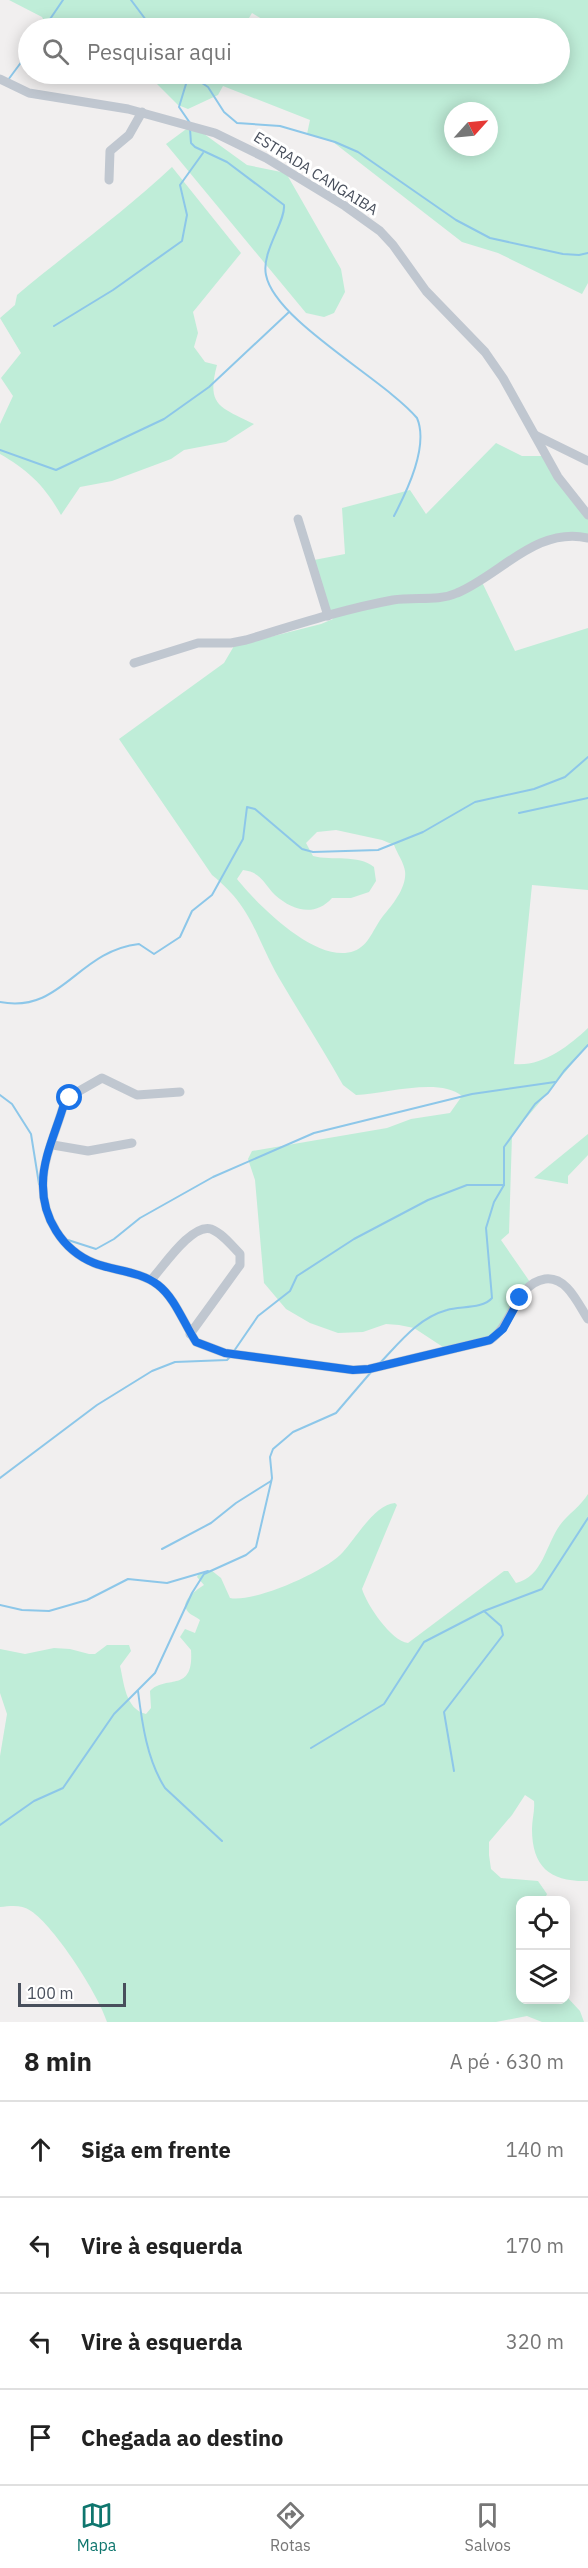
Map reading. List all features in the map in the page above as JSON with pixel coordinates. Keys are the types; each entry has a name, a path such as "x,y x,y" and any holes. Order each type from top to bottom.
{"street":[{"name":"ESTRADA CANGAIBA","path":"0,79 29,93 142,112 237,142 345,206 380,231 426,291 485,352 503,378 564,488 588,515"},
{"path":"109,180 110,151 129,135 142,112"},
{"path":"535,435 588,461"},
{"path":"298,519 328,616"},
{"path":"134,663 198,643 231,643 394,600 453,595 544,540 566,535 588,538"},
{"path":"180,1092 137,1095 106,1080 98,1079 66,1101 45,1165 43,1198 60,1238 67,1247 91,1262 152,1280 168,1295 190,1334 202,1347 225,1353 321,1367 369,1369 490,1340 503,1329 524,1292 539,1281 552,1279 562,1283 588,1319"},
{"path":"53,1145 88,1151 132,1143"},
{"path":"152,1280 189,1237 200,1230 213,1230 240,1254 240,1265 190,1334"}],"green space":[{"path":"9,0 588,0 588,283 582,294 498,253 462,242 333,142 307,134 310,120 223,86 218,95 188,109 178,105 157,84 570,84 570,18 260,18 252,13 249,18 43,18"},
{"path":"189,127 200,131 247,165 286,173 341,269 345,292 334,313 324,317 306,313 166,144"},
{"path":"172,167 241,253 193,312 198,333 194,347 205,362 217,365 213,389 219,404 224,409 254,424 226,442 184,450 171,459 112,481 80,487 61,515 49,495 35,480 0,454 0,424 13,396 1,378 21,353 0,318 15,305 17,295"},
{"path":"496,443 522,456 545,456 588,516 588,537 550,540 481,580 515,651 588,628 588,890 532,885 514,1064 545,1059 564,1048 588,1028 588,1045 512,1135 509,1233 501,1240 530,1282 496,1334 466,1346 443,1347 414,1328 386,1324 363,1332 338,1333 310,1323 286,1309 264,1283 255,1180 248,1159 252,1151 387,1128 411,1119 450,1113 462,1096 452,1090 426,1087 356,1095 343,1085 279,978 245,911 226,887 212,875 119,739 224,663 234,646 333,619 314,560 345,554 342,508 410,490 426,514","holes":["336,830 382,840 394,845 404,868 404,883 367,941 354,951 339,953 306,941 273,916 237,879 243,870 254,873 282,901 296,908 311,910 332,898 351,898 369,892 376,881 374,867 368,863 353,859 313,856 306,843 317,832"]},
{"path":"588,1134 588,1155 568,1176 568,1184 534,1178"},
{"path":"588,1494 588,1881 564,1879 546,1870 540,1863 533,1842 534,1801 525,1795 512,1815 489,1842 489,1855 491,1869 501,1878 538,1881 547,1894 546,1896 516,1896 516,2004 570,2004 570,2000 580,2011 584,2022 542,2022 527,2016 496,2022 107,2022 95,1995 75,1962 41,1919 23,1907 0,1907 0,1756 7,1714 0,1693 0,1649 25,1654 54,1648 95,1654 107,1645 129,1645 131,1651 120,1666 124,1687 134,1707 146,1714 151,1708 150,1691 156,1686 178,1681 188,1673 191,1664 191,1650 180,1637 185,1629 195,1633 200,1620 185,1607 188,1598 204,1585 197,1577 199,1573 211,1570 221,1578 230,1598 256,1596 272,1591 307,1576 335,1560 373,1515 380,1509 395,1503 397,1505 362,1589 374,1613 387,1629 401,1641 408,1643 504,1571 508,1571 516,1583 525,1580 538,1567 560,1525"}],"waterway":[{"path":"51,18 63,0"},
{"path":"131,0 144,18"},
{"path":"8,80 18,66"},
{"path":"186,84 179,107 190,123"},
{"path":"204,84 208,87 224,112 237,123 280,126 335,142 358,152 456,220 490,238 563,254 588,253"},
{"path":"190,129 191,143 195,147 227,162 284,205 284,212 265,266 266,275 274,293 309,330 381,386 417,418 420,442 415,468 394,516"},
{"path":"54,326 113,290 182,241 187,215 180,185 203,153"},
{"path":"0,450 56,470 164,419 209,387 289,312"},
{"path":"0,1002 21,1003 39,999 55,991 100,958 118,949 139,944 154,954 180,937 192,911 212,895 243,839 247,807 255,809 302,849 313,852 378,850 423,832 475,802 534,789 565,777 588,757"},
{"path":"519,813 588,798"},
{"path":"380,1363 410,1332 427,1319 447,1310 483,1304 492,1298 486,1228 494,1202 504,1185 504,1147 535,1104 548,1093 588,1045"},
{"path":"68,1240 96,1249 114,1239 140,1218 213,1177 314,1133 472,1094 555,1082"},
{"path":"0,1095 12,1104 31,1134 39,1184"},
{"path":"234,1351 258,1316 290,1291 297,1276 354,1239 428,1200 467,1185 504,1185"},
{"path":"0,1478 97,1405 152,1371 175,1362 227,1360 231,1356"},
{"path":"0,1825 34,1801 63,1788 114,1714 155,1673 192,1593 204,1574 246,1555 256,1547 272,1478 270,1457 273,1449 293,1432 336,1413 372,1371"},
{"path":"162,1549 211,1523 236,1503 271,1481"},
{"path":"311,1748 384,1704 424,1642 484,1611 542,1589 588,1518"},
{"path":"0,1605 22,1610 49,1611 87,1600 128,1579 167,1583 208,1571"},
{"path":"454,1771 444,1712 503,1635 501,1626 484,1611"},
{"path":"138,1691 146,1741 154,1766 165,1788 222,1841"}],"route":[{"path":"70,1098 64,1104 45,1165 43,1198 53,1225 67,1247 80,1256 91,1262 139,1275 156,1283 168,1295 196,1342 202,1347 225,1353 321,1367 369,1369 490,1340 503,1329 520,1298"}]}
